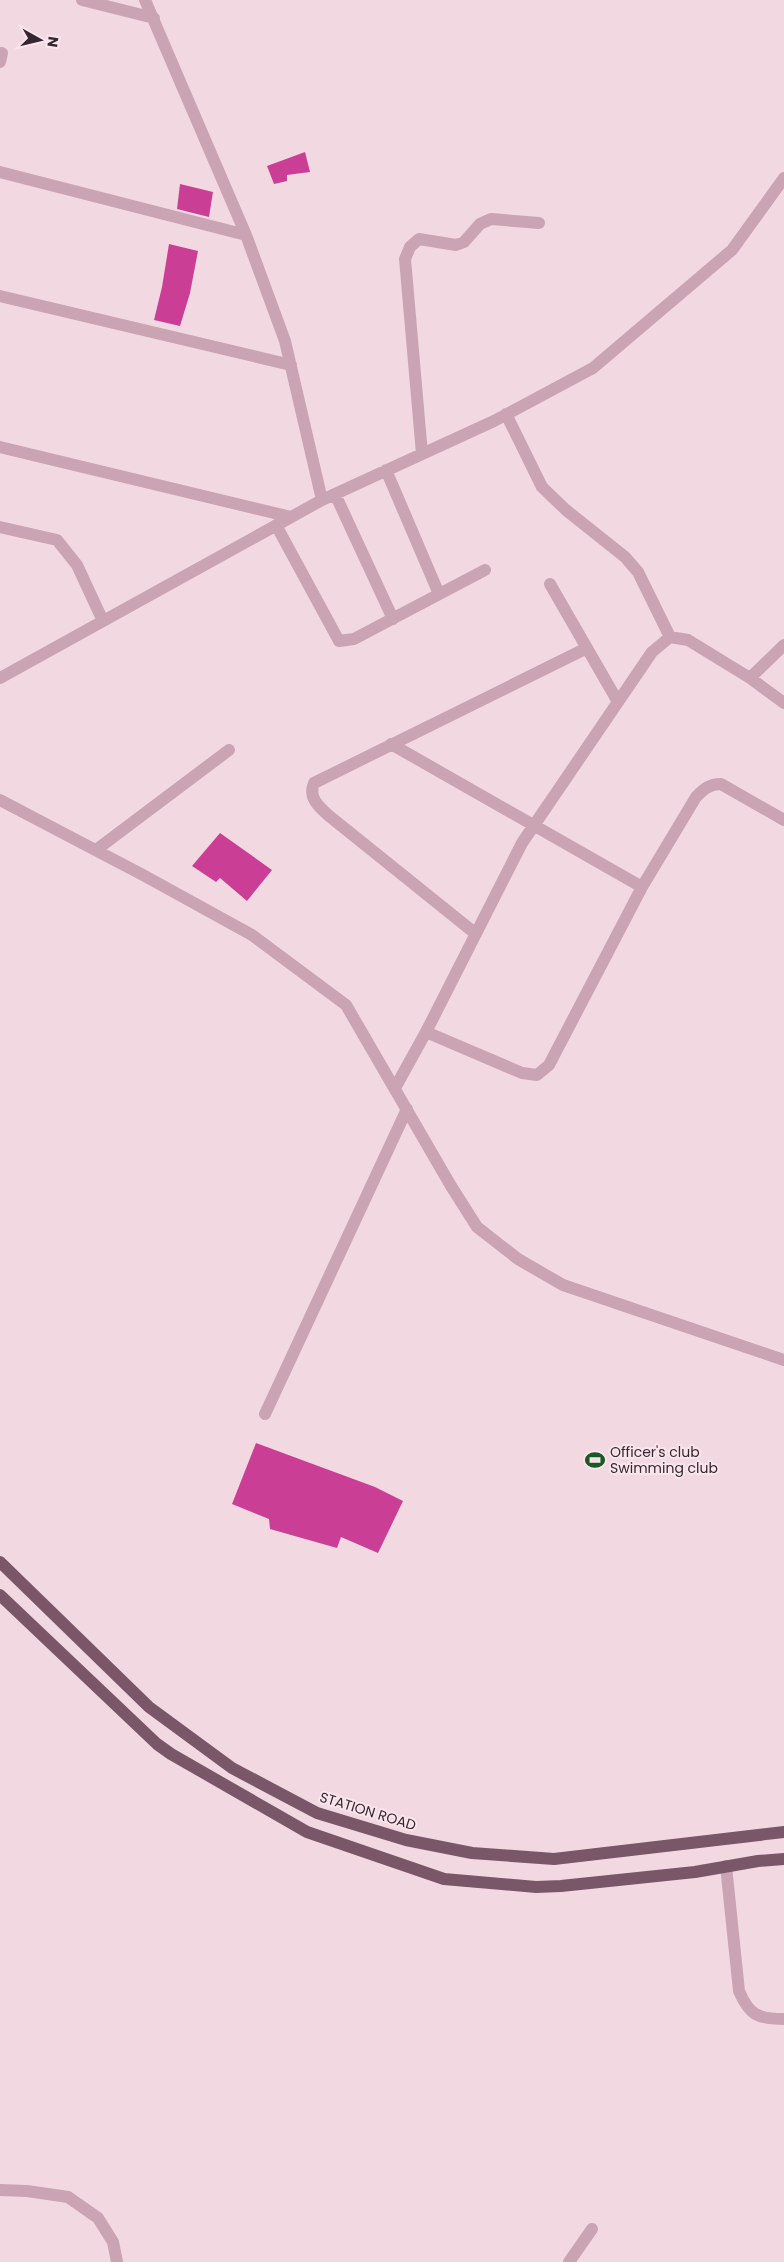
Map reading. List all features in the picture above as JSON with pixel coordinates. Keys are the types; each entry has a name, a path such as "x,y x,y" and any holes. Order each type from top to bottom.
{"main road":[{"name":"STATION ROAD","path":"0,1562 149,1707 232,1768 317,1813 425,1844 472,1853 554,1859 784,1832"},
{"path":"0,1595 135,1724 171,1754 307,1832 436,1877 549,1887 696,1872 726,1866 784,1859"},
{"path":"135,1724 149,1707"}],"street":[{"path":"82,0 154,18"},
{"path":"145,0 246,235 285,341 322,500"},
{"path":"0,172 246,235"},
{"path":"0,678 322,500 506,414 593,368 732,250 784,178"},
{"path":"422,454 405,259 410,247 419,239 456,245 464,242 480,224 491,218 539,223"},
{"path":"0,296 291,365"},
{"path":"506,414 542,487 566,510 626,557 638,572 670,637"},
{"path":"0,448 291,517"},
{"path":"386,470 439,594"},
{"path":"335,494 393,619"},
{"path":"276,525 339,641 354,639 485,570"},
{"path":"0,527 57,540 77,565 103,621"},
{"path":"550,584 618,702"},
{"path":"395,1088 426,1032 522,843 652,652 670,637 688,640 750,678 784,703"},
{"path":"750,678 784,646"},
{"path":"476,934 328,815 313,799 312,789 314,783 587,648"},
{"path":"391,744 642,888"},
{"path":"96,850 229,750"},
{"path":"426,1032 522,1073 536,1076 543,1072 549,1065 642,888 696,797 712,784 721,784 784,820"},
{"path":"0,800 252,935 346,1005 477,1227 518,1259 563,1285 784,1360"},
{"path":"265,1414 407,1109"},
{"path":"726,1866 739,1991 744,2005 751,2013 762,2018 784,2019"},
{"path":"0,2190 27,2191 68,2197 98,2218 113,2242 117,2262"},
{"path":"568,2262 592,2229"}],"building":[{"path":"305,152 310,172 287,175 287,181 274,184 267,166"},
{"path":"180,184 213,192 209,217 177,209"},
{"path":"169,244 198,251 190,293 180,326 154,320"},
{"path":"220,833 272,870 247,901 220,878 216,882 192,866"},
{"path":"256,1443 375,1487 403,1501 378,1553 341,1537 337,1548 270,1529 269,1519 232,1504"}],"place":[{"name":"Officer's club Swimming club","path":"595,1460"}]}
